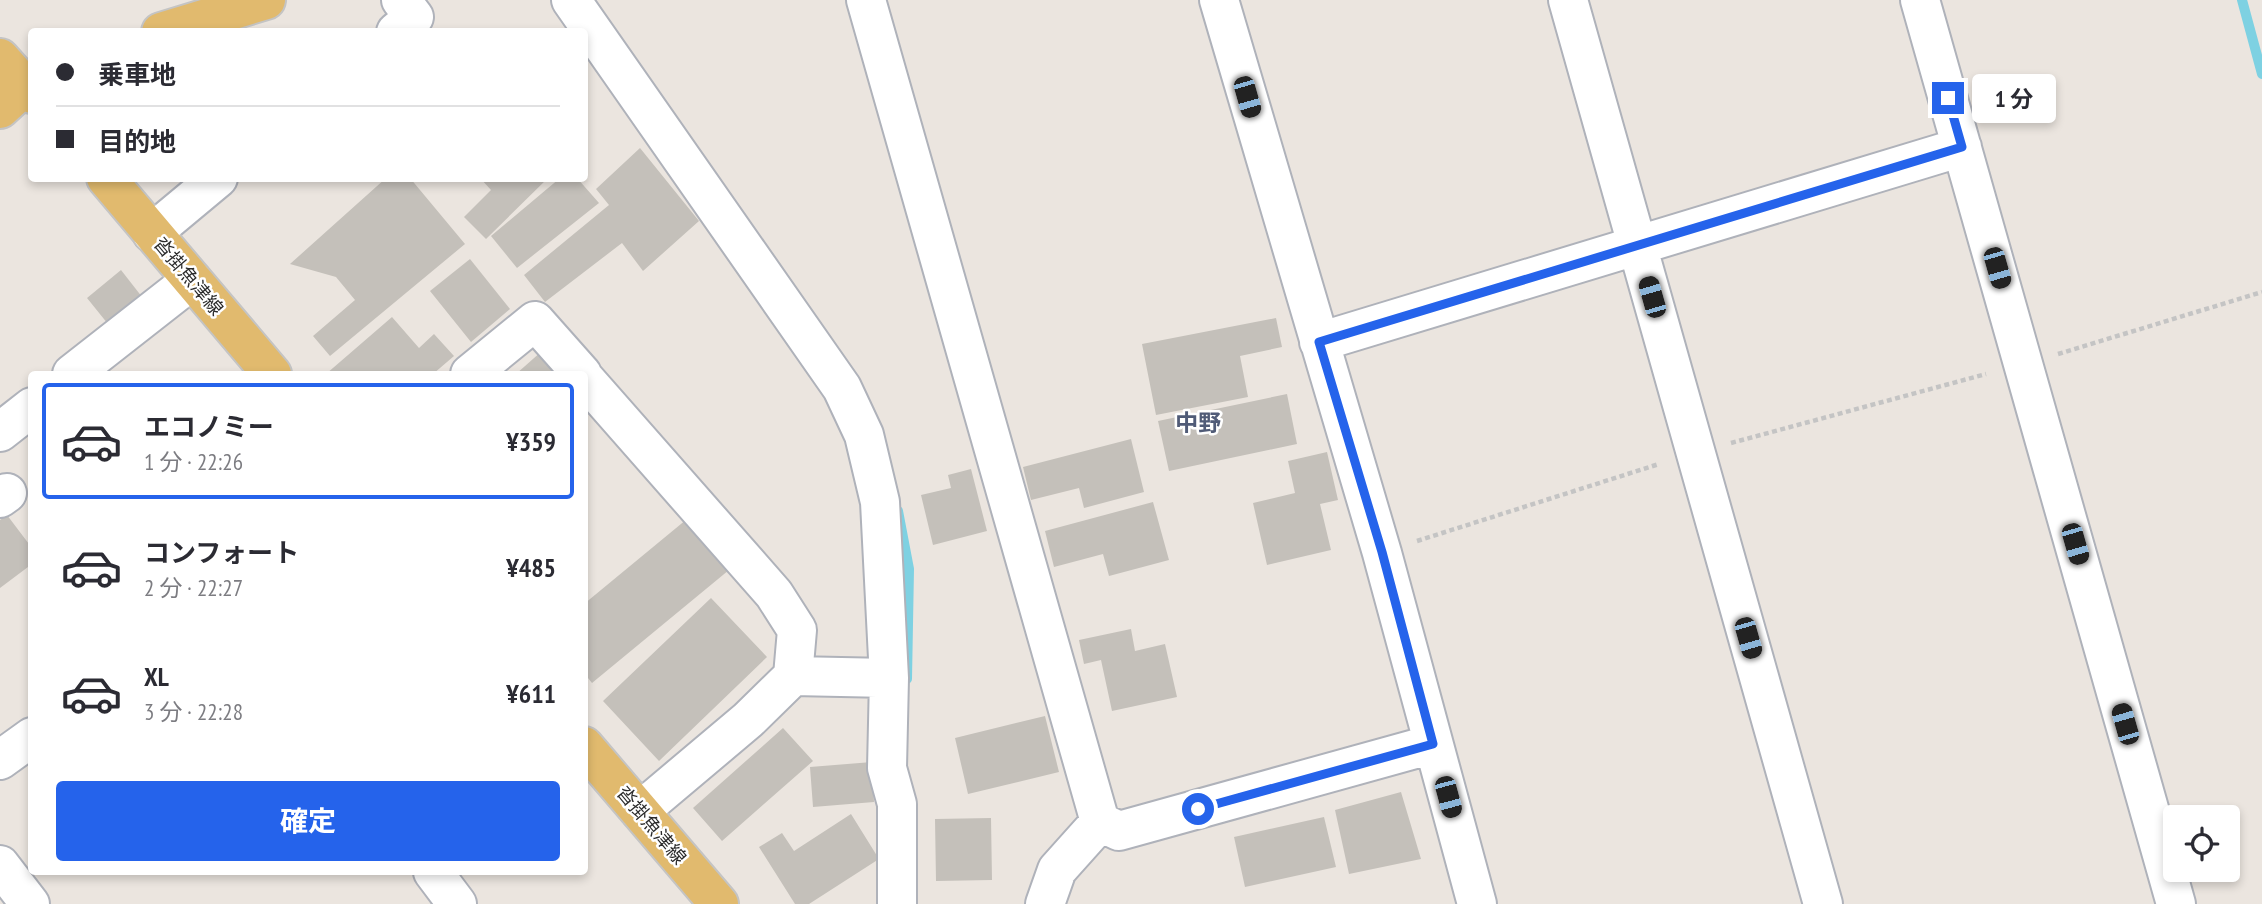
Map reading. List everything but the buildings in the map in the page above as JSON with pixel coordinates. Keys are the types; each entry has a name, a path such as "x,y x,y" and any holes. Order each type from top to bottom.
{"main road":[{"path":"174,28 265,0"},
{"path":"0,58 22,93"},
{"name":"沓掛魚津線","path":"109,182 269,371"},
{"name":"沓掛魚津線","path":"588,751 719,904"}],"street":[{"path":"401,0 414,17 401,28"},
{"path":"571,0 842,388 864,435 880,502 889,678 887,768 897,804 897,904"},
{"path":"866,0 1100,822 1119,831 1433,744"},
{"path":"1219,0 1382,552 1477,904"},
{"path":"1568,0 1823,904"},
{"path":"1920,0 2176,904"},
{"path":"1319,342 1962,147"},
{"path":"152,233 213,182"},
{"path":"76,371 192,280"},
{"path":"474,371 535,321 579,371"},
{"path":"588,382 774,594 797,630 793,676 748,720 640,811"},
{"path":"0,432 28,410"},
{"path":"793,676 889,678"},
{"path":"0,760 28,740"},
{"path":"1045,904 1057,870 1100,822"},
{"path":"0,865 30,904"},
{"path":"435,875 457,904"}],"path":[{"path":"1382,552 1696,452 2024,364 2262,292"}],"waterway":[{"path":"2242,0 2262,74"},
{"path":"898,511 909,569 907,679"}],"district":[{"name":"中野","path":"1198,422"}],"route":[{"path":"1198,809 1433,744 1382,552 1319,342 1962,147 1948,98"}]}
